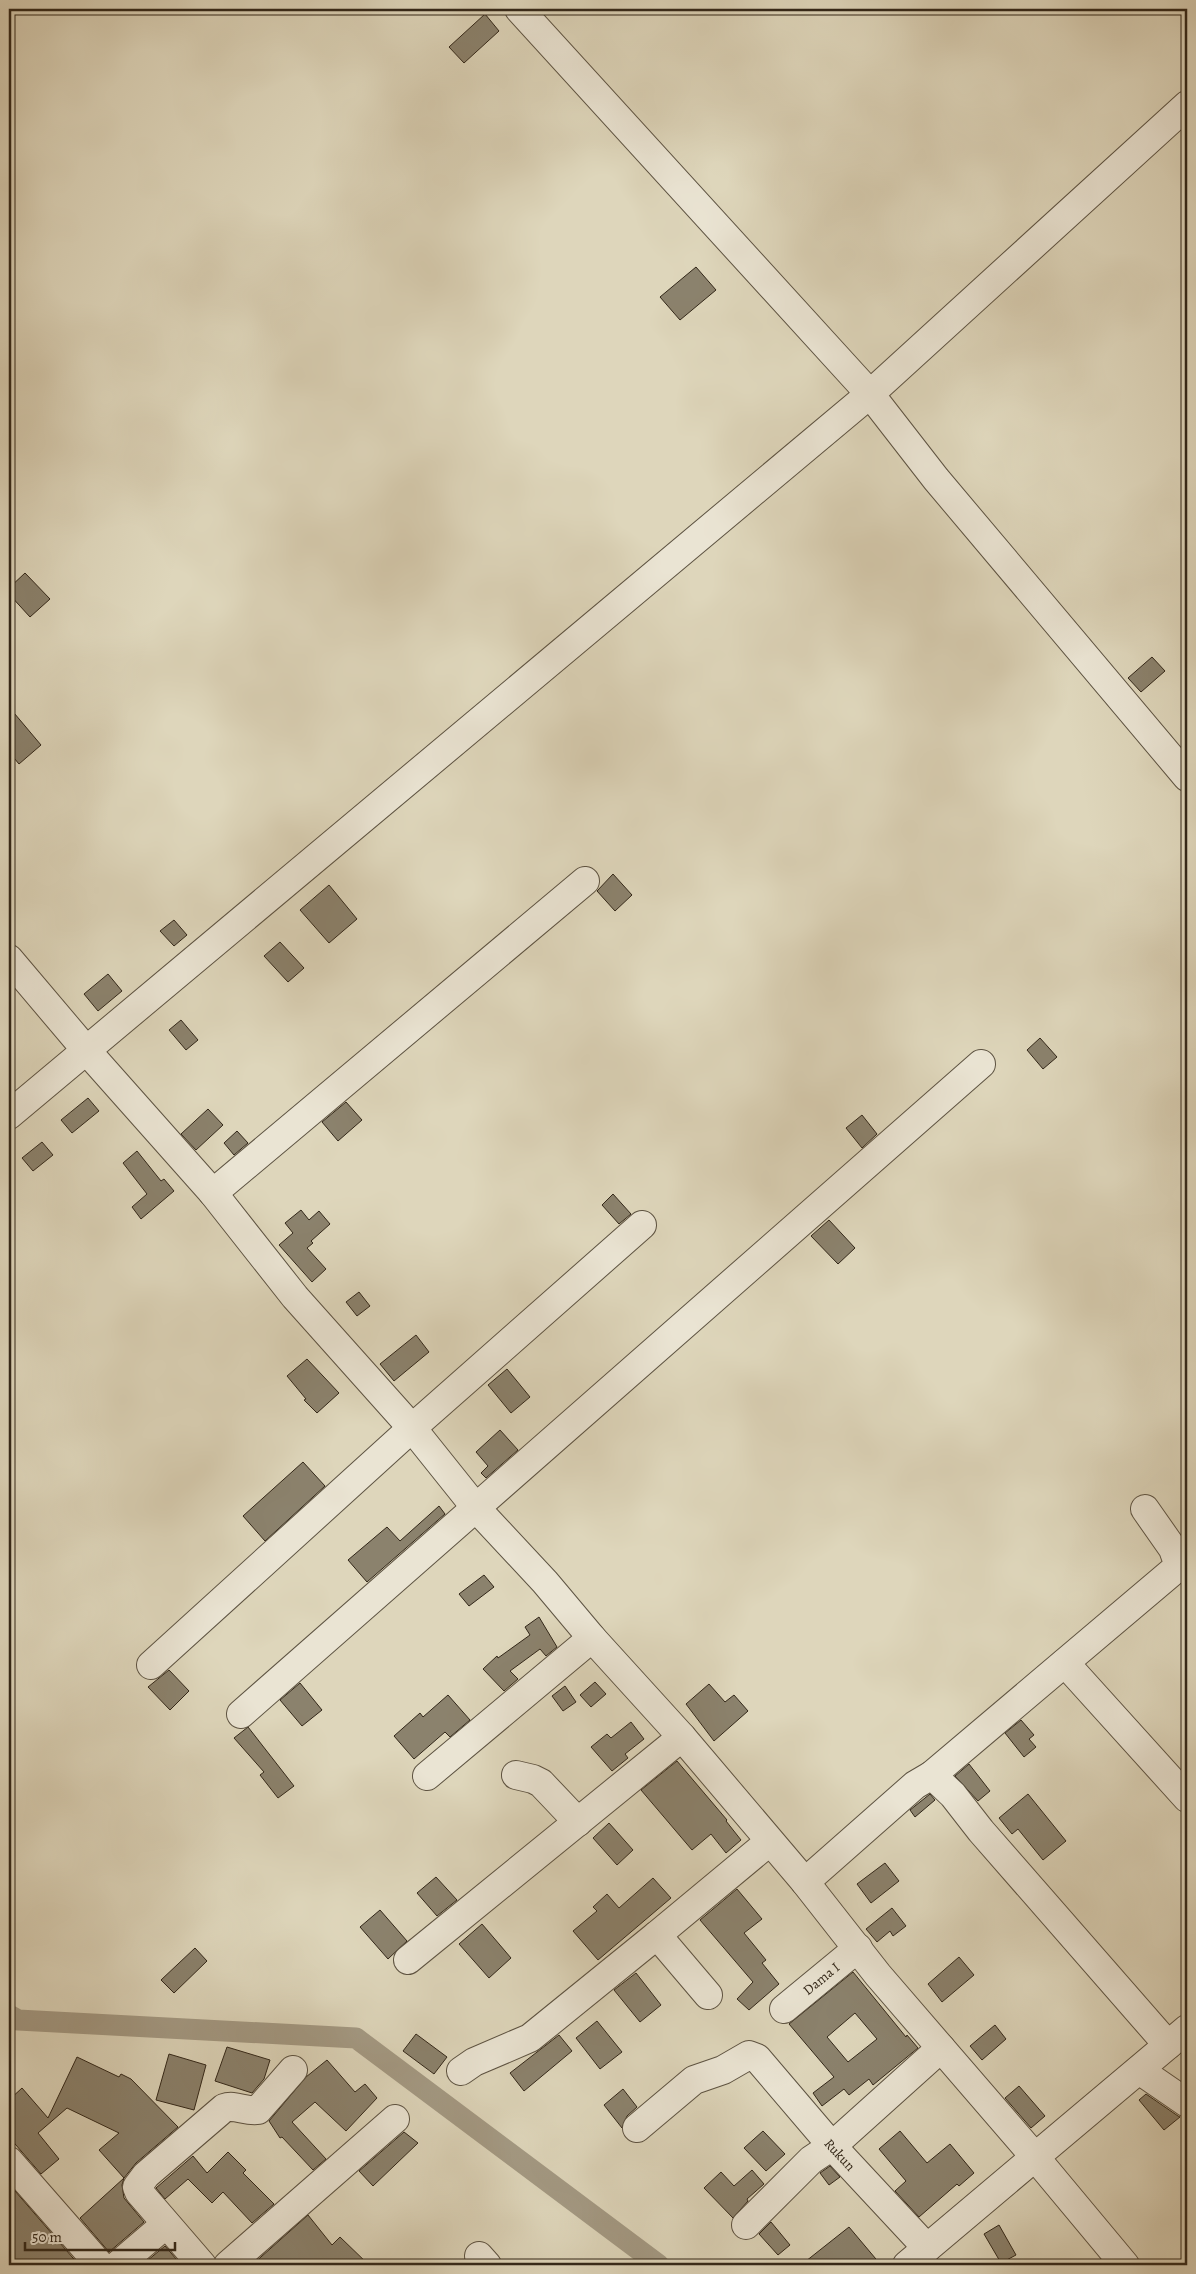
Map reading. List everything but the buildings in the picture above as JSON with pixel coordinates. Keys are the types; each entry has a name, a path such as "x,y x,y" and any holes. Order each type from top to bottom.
{"street":[{"path":"519,9 870,394 936,479 1187,777"},
{"path":"9,1115 870,394 1187,104"},
{"path":"214,1193 585,881"},
{"path":"9,959 86,1050 214,1193 295,1297 412,1428 476,1508 545,1582 592,1638 682,1737 1125,2265"},
{"path":"240,1714 981,1064"},
{"path":"151,1665 412,1428 642,1225"},
{"path":"805,1882 915,1785 932,1775 1179,1566 1174,1549 1144,1510"},
{"path":"427,1776 592,1638"},
{"path":"1065,1663 1187,1798"},
{"path":"408,1960 682,1737"},
{"path":"516,1775 541,1783 578,1822"},
{"path":"917,2257 1178,2037 981,1831 953,1795 932,1775"},
{"path":"461,2071 474,2062 530,2038 769,1842"},
{"path":"657,1935 708,1995"},
{"name":"Dama I","path":"784,2009 858,1948"},
{"path":"746,2224 811,2160 832,2146 941,2048"},
{"name":"Rukun","path":"636,2128 694,2080 723,2070 748,2055 756,2058 832,2146 917,2257"},
{"path":"202,2265 139,2192 137,2187 140,2182 224,2108 233,2106 252,2111 258,2110 294,2070"},
{"path":"1139,2070 1187,2103"},
{"path":"228,2265 395,2119"},
{"path":"9,2161 100,2265"},
{"path":"118,2265 166,2224"}],"waterway":[{"path":"9,2015 18,2020 356,2038 659,2265"}]}
